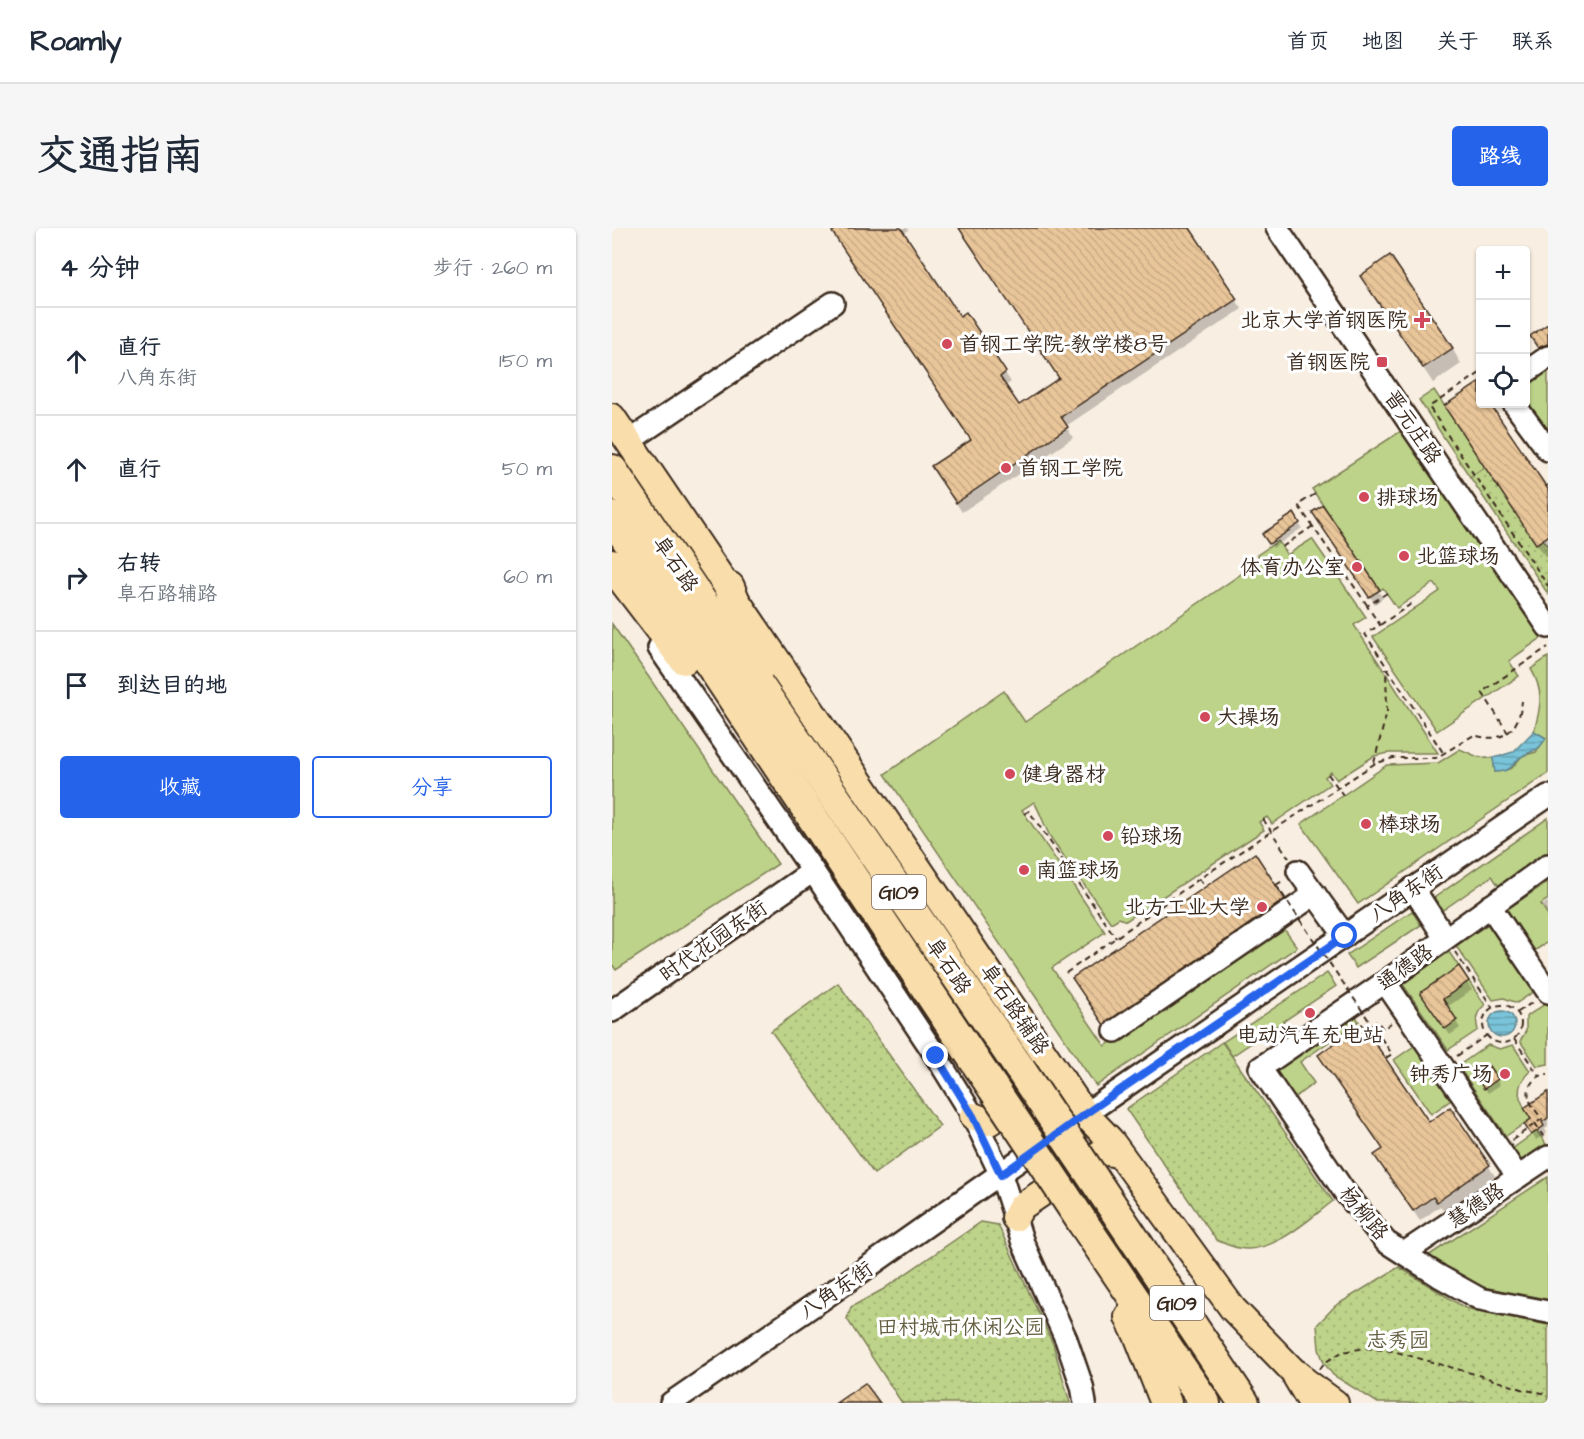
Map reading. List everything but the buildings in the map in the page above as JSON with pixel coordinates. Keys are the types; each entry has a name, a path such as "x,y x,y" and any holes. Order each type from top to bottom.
{"highway":[{"name":"阜石路","path":"612,470 1244,1403"},
{"name":"阜石路","path":"612,517 1205,1403"},
{"path":"612,565 682,656 773,760"},
{"path":"729,587 778,714"},
{"path":"1083,1223 1140,1337 1166,1403"},
{"path":"1220,1368 1260,1403"}],"main road":[{"name":"阜石路","path":"612,417 729,587"},
{"name":"阜石路辅路","path":"729,587 1085,1114 1110,1140 1233,1309 1307,1388 1335,1403"},
{"path":"973,1116 989,1122 1047,1087 1048,1058"},
{"path":"1015,1218 1021,1207 1104,1151 1120,1155"}],"street":[{"name":"晋元庄路","path":"1277,228 1548,627"},
{"path":"629,441 833,303"},
{"path":"1530,369 1548,357"},
{"path":"1517,408 1548,450"},
{"path":"612,574 624,597 813,871 936,1056 973,1116 1001,1175 1023,1243 1066,1339 1082,1386 1085,1403"},
{"name":"八角东街","path":"671,1403 1001,1175 1085,1114 1548,796"},
{"name":"通德路","path":"1260,1068 1548,865"},
{"name":"时代花园东街","path":"612,1011 813,871"},
{"path":"1298,871 1345,936"},
{"path":"1413,888 1445,938"},
{"path":"1115,1031 1315,894"},
{"path":"1490,906 1548,992"},
{"path":"1385,982 1518,1177"},
{"name":"杨柳路","path":"1260,1068 1344,1191 1386,1242 1480,1299 1548,1312"},
{"name":"慧德路","path":"1404,1253 1548,1157"}],"path":[{"path":"1476,376 1429,407 1548,586"},
{"path":"1315,494 1298,505 1380,625"},
{"path":"1282,547 1313,526"},
{"path":"1367,606 1387,593"},
{"path":"1414,609 1411,604 1365,634 1444,753"},
{"path":"1508,733 1482,692 1548,647"},
{"path":"1374,764 1387,711 1386,665"},
{"path":"1066,973 1199,879 1374,764 1393,758 1436,758 1474,735 1486,739 1508,733 1516,725 1520,716 1522,701"},
{"path":"1328,774 1343,795"},
{"path":"1024,814 1029,811 1116,938"},
{"path":"1263,819 1298,871"},
{"path":"1199,879 1205,887"},
{"path":"1276,885 1392,1054 1386,1058"},
{"path":"1101,927 1106,924"},
{"path":"1445,938 1492,1007"},
{"path":"1506,1005 1518,1012 1521,1027 1514,1039 1502,1043 1493,1041 1487,1035 1483,1018 1492,1007 1506,1005"},
{"path":"1372,1025 1377,1021 1383,1029"},
{"path":"1442,1065 1487,1035"},
{"path":"1514,1039 1539,1076"},
{"path":"1500,1149 1542,1119 1531,1103 1528,1091 1529,1086 1539,1076 1548,1074"},
{"path":"1535,1124 1548,1143"},
{"path":"1307,1388 1324,1363 1342,1352 1365,1348 1393,1351 1525,1390 1548,1394"}],"green space":[{"path":"1548,362 1548,442 1528,408 1530,374"},
{"path":"1434,390 1485,467 1470,477 1419,400"},
{"path":"1401,431 1541,638 1509,661 1519,676 1437,731 1373,637 1440,591 1434,583 1397,608 1383,588 1380,590 1312,489"},
{"path":"1485,467 1548,546 1548,594 1470,477"},
{"name":"大操场","path":"1312,539 1366,617 1354,625 1438,753 1389,753 1374,756 1337,780 1331,772 1325,777 1330,784 1272,824 1267,817 1259,822 1264,830 1126,921 1119,918 1111,923 1051,838 1034,802 1022,810 1105,932 1052,968 1105,1046 1282,926 1297,947 1096,1086 885,774 1004,691 1025,722 1260,561 1257,555 1278,541 1287,555"},
{"path":"612,624 778,864 616,970 612,964"},
{"path":"1548,657 1548,773 1358,904 1301,824 1387,765 1438,763 1460,749 1478,757 1493,758 1495,772 1512,768 1522,756 1536,752 1546,738 1534,731 1540,692 1531,669"},
{"path":"1548,818 1548,855 1500,888 1492,876 1443,910 1434,898"},
{"path":"1548,882 1548,899 1541,904 1548,915 1548,942 1531,953 1503,912"},
{"path":"1412,911 1421,925 1356,968 1347,955"},
{"path":"1493,921 1539,988 1517,1003 1504,998 1493,1000 1456,946"},
{"path":"1449,952 1485,1005 1477,1016 1478,1030 1448,1050 1402,983"},
{"path":"1327,973 1336,986 1232,1056 1223,1042"},
{"path":"838,983 940,1126 874,1174 771,1031"},
{"path":"1548,1002 1548,1064 1537,1066 1520,1041 1526,1031 1526,1017"},
{"path":"1352,1011 1359,1021 1300,1062 1314,1083 1290,1101 1268,1069"},
{"path":"1222,1042 1333,1201 1289,1234 1277,1241 1251,1249 1216,1240 1126,1109"},
{"path":"1417,1044 1454,1098 1431,1114 1394,1060"},
{"path":"1488,1045 1500,1049 1513,1045 1530,1071 1521,1083 1519,1094 1531,1119 1506,1136 1458,1066"},
{"path":"1537,1131 1548,1147 1522,1164 1512,1149"},
{"path":"1548,1177 1548,1303 1484,1289 1468,1283 1440,1267 1428,1256"},
{"name":"田村城市休闲公园","path":"981,1222 998,1225 1053,1344 1070,1403 902,1403 847,1319 851,1307 882,1290"},
{"name":"志秀园","path":"1399,1267 1465,1308 1548,1325 1548,1403 1378,1403 1333,1375 1324,1363 1319,1349 1317,1325 1335,1306"}],"water":[{"path":"1534,731 1546,738 1539,748 1524,755 1507,770 1495,772 1493,758 1513,752"},
{"path":"1502,1011 1511,1015 1515,1024 1511,1033 1502,1037 1493,1033 1489,1024 1493,1015"}],"place":[{"name":"北京大学首钢医院","path":"1422,320"},
{"name":"首钢工学院-教学楼8号","path":"947,344"},
{"name":"首钢医院","path":"1382,362"},
{"name":"首钢工学院","path":"1006,468"},
{"name":"排球场","path":"1364,497"},
{"name":"北篮球场","path":"1404,556"},
{"name":"体育办公室","path":"1357,567"},
{"name":"大操场","path":"1205,717"},
{"name":"健身器材","path":"1010,774"},
{"name":"棒球场","path":"1366,824"},
{"name":"铅球场","path":"1108,836"},
{"name":"南篮球场","path":"1024,870"},
{"name":"北方工业大学","path":"1262,907"},
{"name":"电动汽车充电站","path":"1310,1013"},
{"name":"钟秀广场","path":"1505,1074"}],"route":[{"path":"936,1056 973,1116 1001,1175 1085,1114 1345,936"}]}
